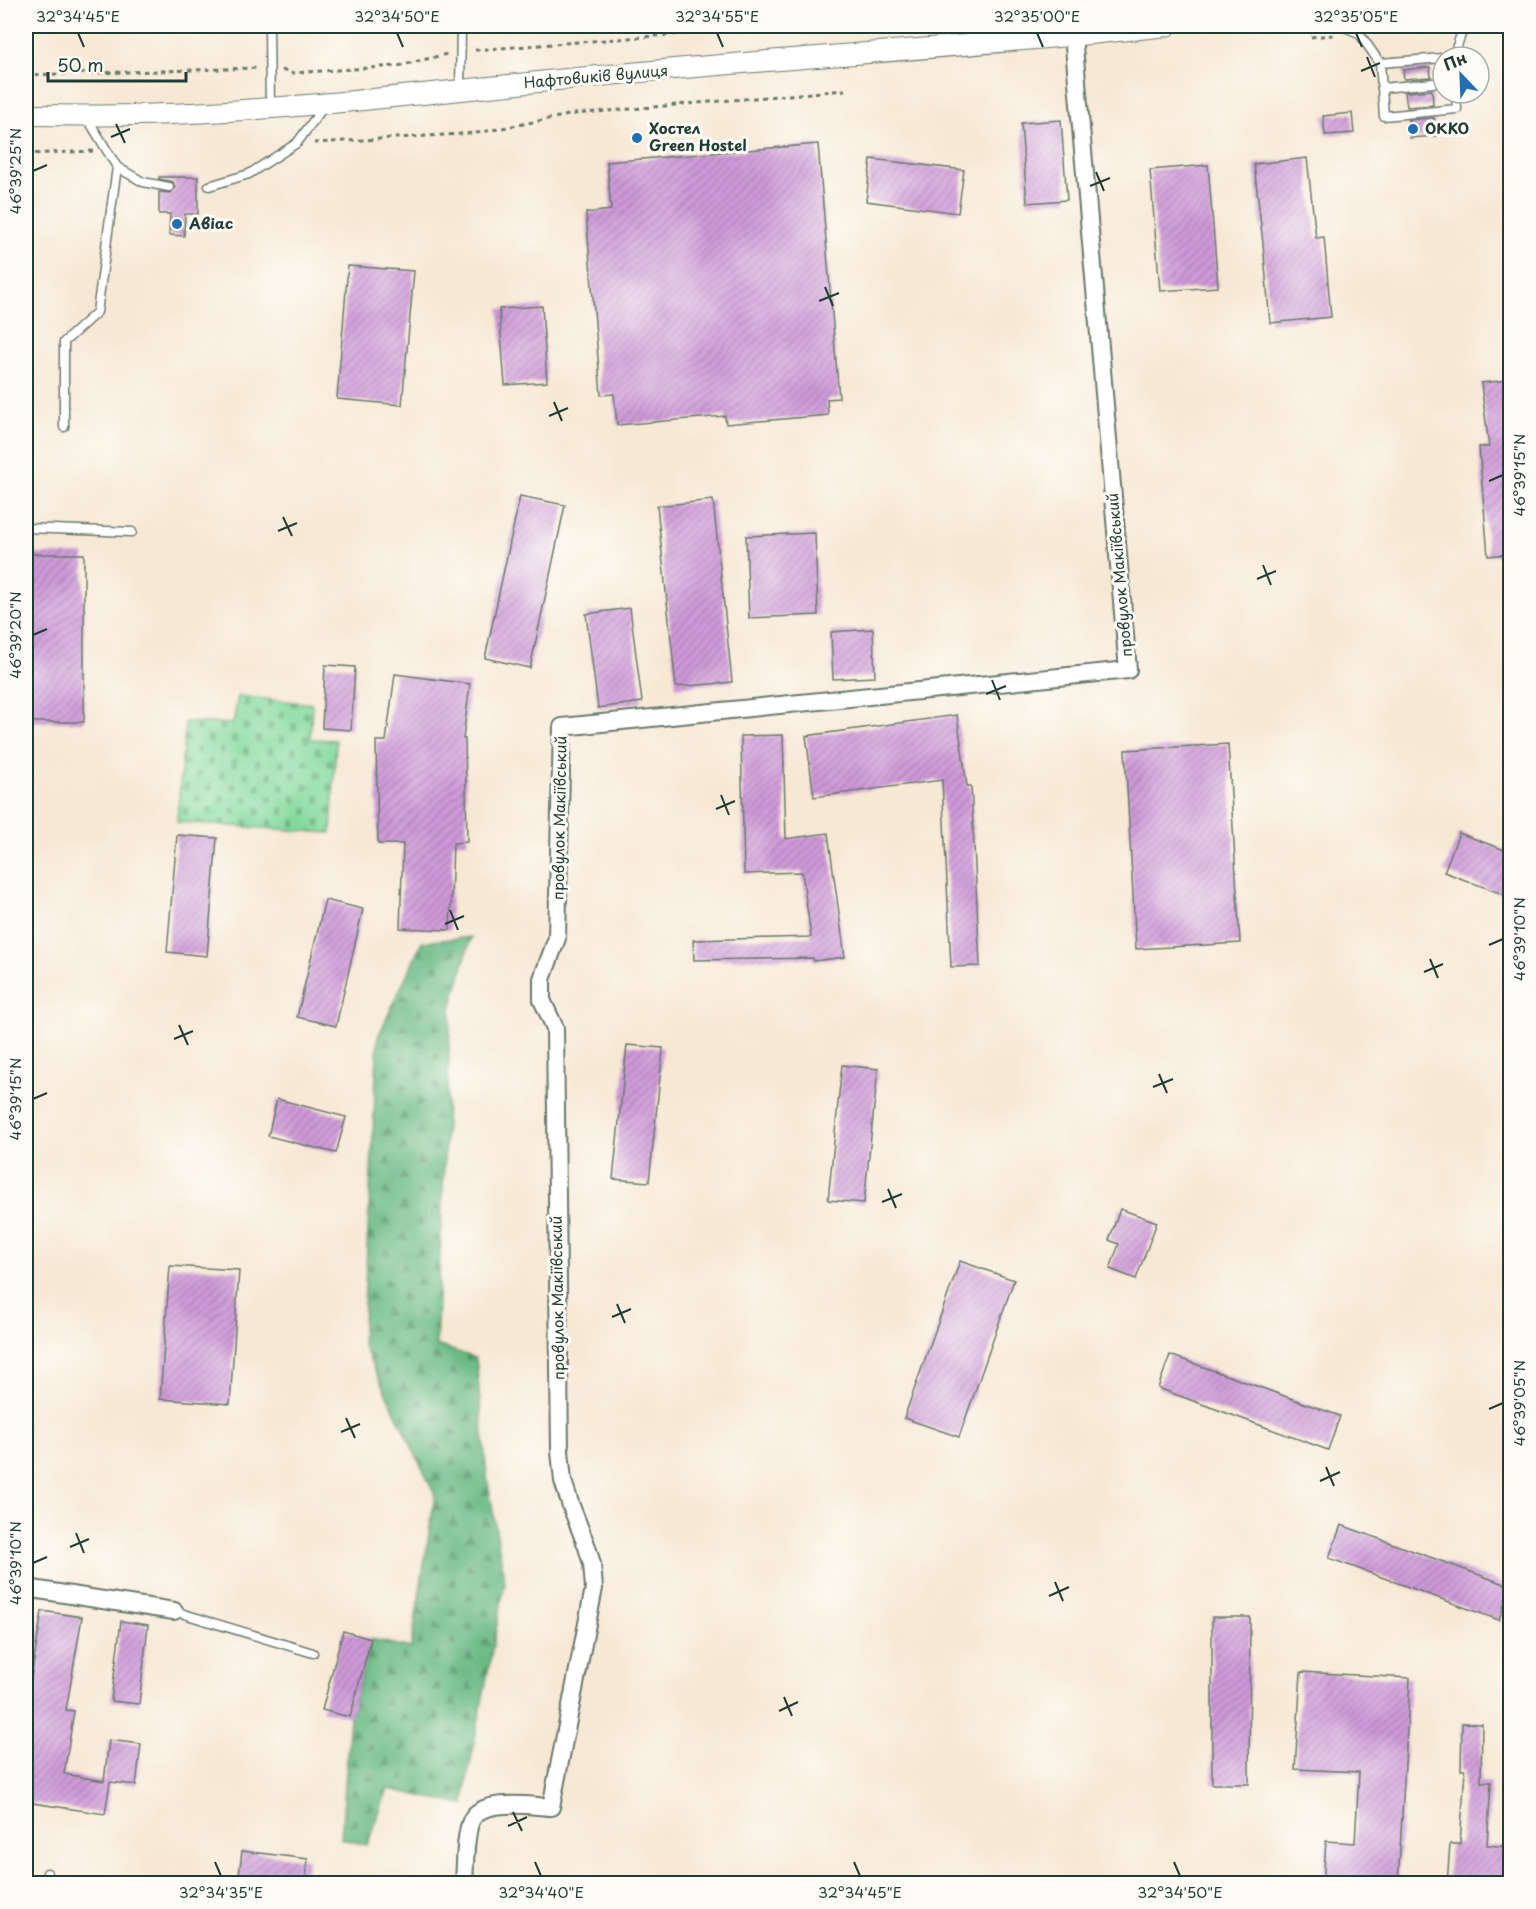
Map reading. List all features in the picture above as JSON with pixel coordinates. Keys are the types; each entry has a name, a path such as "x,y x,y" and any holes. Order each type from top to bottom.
{"street":[{"name":"Нафтовиків вулиця","path":"26,115 207,113 325,104 971,35 1167,26"},
{"name":"провулок Макіївський","path":"464,1884 470,1827 472,1818 480,1810 493,1806 551,1807 594,1588 592,1564 563,1481 560,1451 555,1028 542,1000 542,979 557,938 562,727 1128,670 1085,31"},
{"path":"26,1588 174,1611"}],"lane":[{"path":"269,26 270,108"},
{"path":"460,90 461,26"},
{"path":"1342,26 1359,33 1380,63 1384,116 1457,110 1457,105"},
{"path":"1457,45 1464,26"},
{"path":"1380,63 1431,59"},
{"path":"1382,88 1431,83"},
{"path":"209,186 249,174 297,144 325,104"},
{"path":"85,116 109,150 117,166 143,182 170,187"},
{"path":"64,427 64,342 96,312 117,166"},
{"path":"26,528 132,532"},
{"path":"174,1611 314,1653"},
{"path":"46,1884 47,1873"}],"path":[{"path":"26,75 270,68 292,73 398,66 460,51 785,26"},
{"path":"297,144 477,134 574,114 845,90"},
{"path":"26,154 109,150"}],"green space":[{"path":"238,696 312,704 310,739 336,740 331,833 177,822 185,722 233,724"},
{"path":"471,937 451,1009 436,1345 476,1358 487,1476 505,1583 464,1805 388,1789 367,1845 341,1839 350,1717 371,1639 411,1648 435,1495 362,1343 378,1037 422,942"}],"building":[{"path":"1430,67 1431,77 1404,79 1403,70"},
{"path":"1431,90 1431,105 1433,105 1407,107 1405,92"},
{"path":"1352,113 1354,133 1325,135 1323,116"},
{"path":"1434,118 1436,136 1410,138 1408,120"},
{"path":"1061,120 1067,200 1027,203 1021,123"},
{"path":"818,144 839,398 827,399 828,415 726,424 725,416 617,425 614,394 601,395 586,213 611,210 607,162"},
{"path":"1307,158 1316,238 1324,237 1331,317 1270,323 1254,164"},
{"path":"871,159 964,170 958,213 866,201"},
{"path":"1208,165 1218,287 1160,291 1150,170"},
{"path":"159,177 198,177 198,214 185,214 184,236 169,235 170,214 159,214 159,192 171,193 175,188 173,182 159,179"},
{"path":"348,266 414,271 402,405 337,399"},
{"path":"542,306 547,382 505,385 499,309"},
{"path":"1510,380 1510,554 1488,556 1479,447 1489,447 1481,383"},
{"path":"520,496 565,505 530,668 485,658"},
{"path":"713,500 732,682 676,687 657,506"},
{"path":"815,533 818,615 749,618 746,536"},
{"path":"26,554 84,554 84,722 26,722"},
{"path":"630,608 642,702 598,708 586,614"},
{"path":"873,629 875,677 833,679 831,632"},
{"path":"325,665 355,667 351,730 322,728"},
{"path":"395,674 470,684 463,739 465,739 467,842 453,843 450,930 400,928 403,844 378,844 376,741 386,741"},
{"path":"957,715 967,786 971,786 980,966 951,967 942,780 814,797 806,736"},
{"path":"783,735 786,839 828,833 845,957 814,961 813,958 694,960 693,940 811,937 802,872 744,874 741,736"},
{"path":"1228,744 1240,943 1136,949 1125,750"},
{"path":"1459,833 1510,852 1510,897 1444,872"},
{"path":"177,835 217,838 207,956 167,952"},
{"path":"325,900 363,909 336,1026 297,1017"},
{"path":"627,1045 663,1048 649,1182 613,1179"},
{"path":"842,1065 878,1069 864,1203 828,1200"},
{"path":"277,1099 346,1117 336,1153 268,1136"},
{"path":"1120,1209 1157,1222 1136,1279 1110,1269 1119,1244 1109,1240"},
{"path":"960,1261 1014,1280 959,1437 904,1418"},
{"path":"170,1266 239,1270 230,1404 160,1399"},
{"path":"1170,1355 1340,1416 1328,1450 1158,1388"},
{"path":"1341,1525 1510,1586 1499,1620 1329,1558"},
{"path":"42,1611 82,1617 66,1710 74,1711 64,1774 104,1781 109,1740 141,1744 136,1785 110,1782 105,1814 26,1802 26,1710"},
{"path":"1212,1617 1250,1617 1249,1784 1212,1784"},
{"path":"121,1621 148,1625 139,1704 111,1701"},
{"path":"343,1631 371,1639 350,1717 322,1710"},
{"path":"1301,1672 1410,1678 1398,1884 1323,1884 1326,1841 1355,1843 1359,1772 1295,1769"},
{"path":"1462,1723 1482,1724 1481,1782 1491,1782 1487,1845 1510,1847 1508,1884 1447,1884 1450,1844 1460,1844 1465,1770 1461,1770"},
{"path":"242,1851 308,1859 305,1884 238,1884"}],"place":[{"name":"ОККО","path":"1413,129"},
{"name":"Хостел Green Hostel","path":"637,138"},
{"name":"Авіас","path":"177,224"}]}
